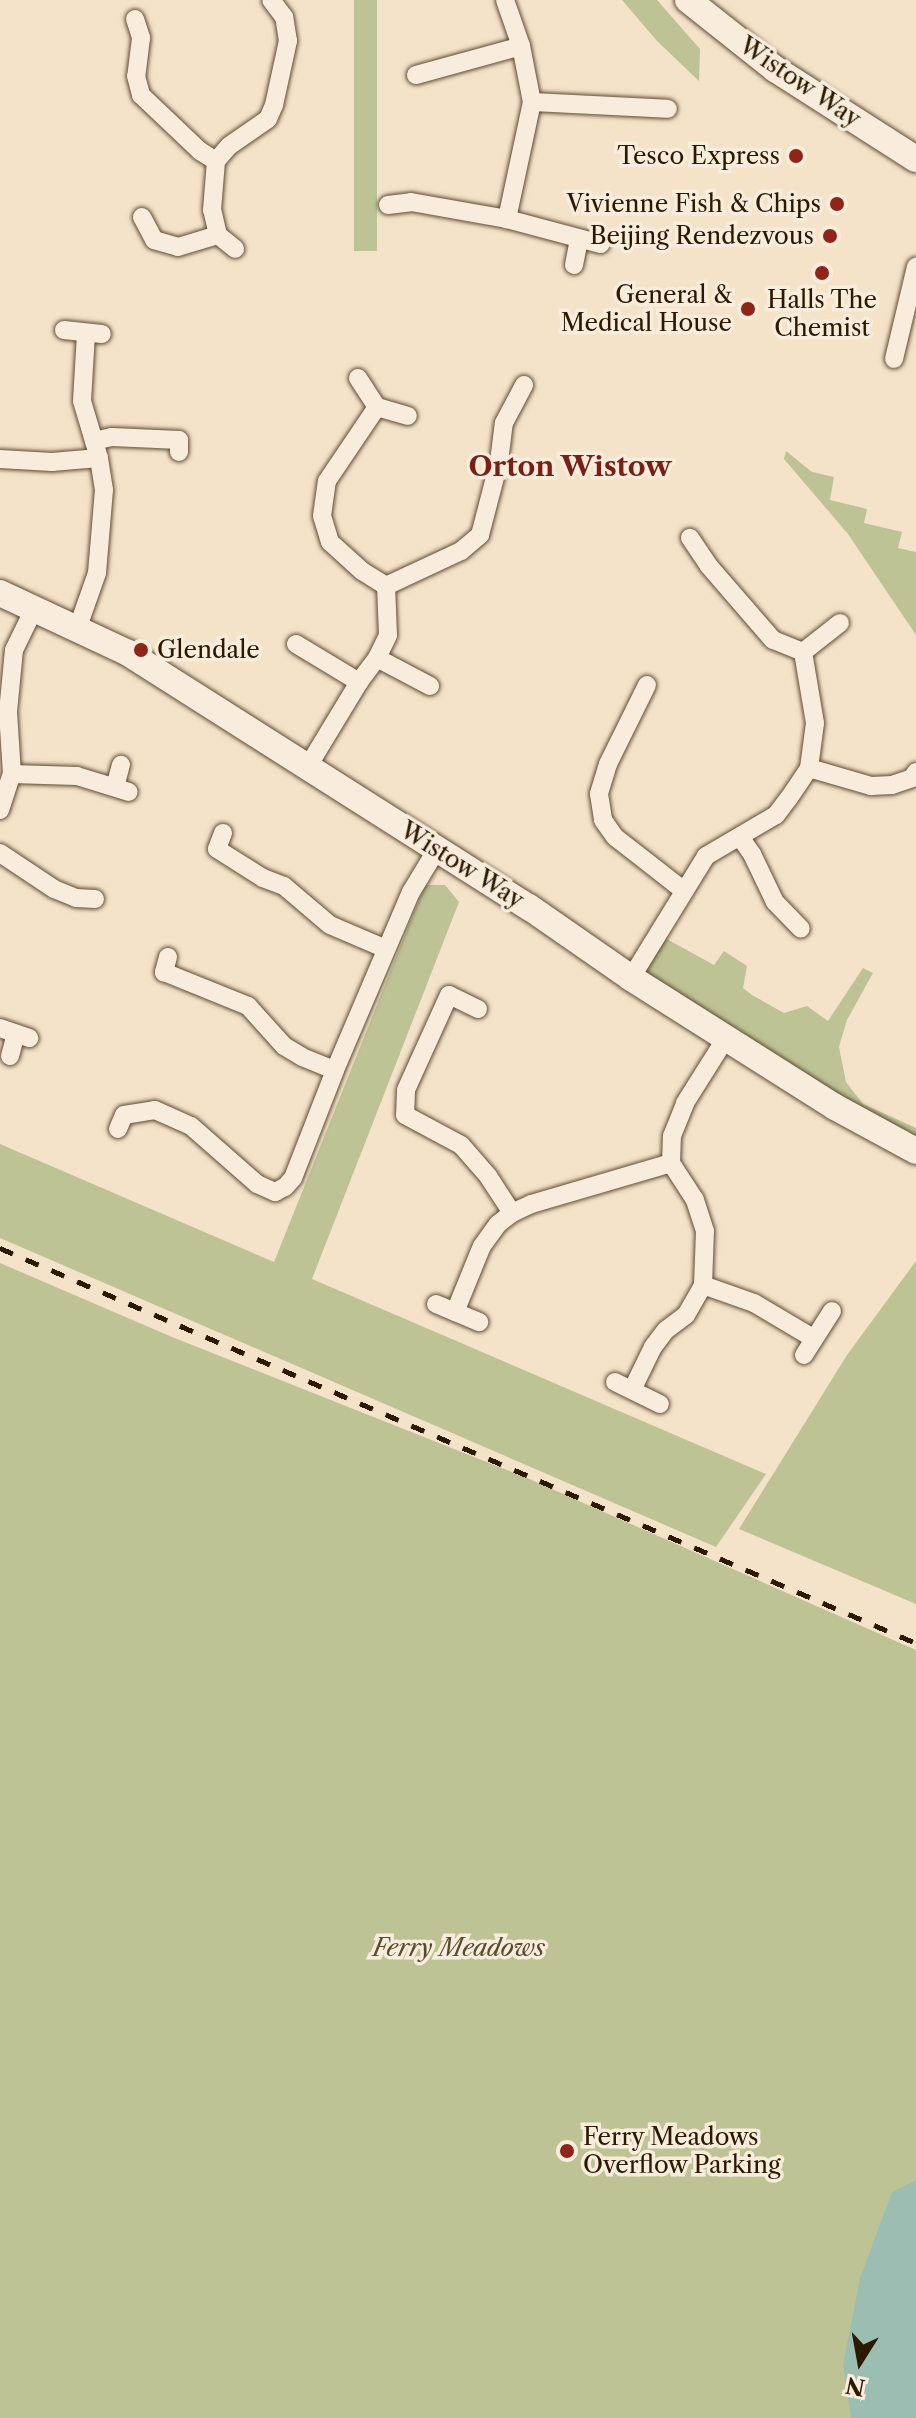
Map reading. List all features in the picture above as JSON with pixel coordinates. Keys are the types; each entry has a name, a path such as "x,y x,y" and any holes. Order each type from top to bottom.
{"street":[{"path":"235,249 218,235 212,210 216,161 229,146 268,119 274,105 288,41 284,17 271,0"},
{"path":"505,0 521,46 532,102 507,219"},
{"name":"Wistow Way","path":"688,0 775,69 916,159"},
{"path":"135,19 148,37 136,76 141,95 200,151 216,161"},
{"path":"416,75 446,76 521,46"},
{"path":"125,106 141,95"},
{"path":"532,102 633,116 668,109"},
{"path":"388,205 410,194 601,244"},
{"path":"142,217 154,240 178,247 218,235"},
{"path":"574,265 579,239"},
{"path":"894,359 916,267"},
{"path":"64,330 94,334 82,401 104,490 97,573 78,627"},
{"path":"358,378 377,407 408,416"},
{"path":"386,586 461,551 480,535 499,462 504,423 524,385"},
{"path":"377,407 327,481 322,516 330,542 362,571 386,586"},
{"path":"0,459 52,462 96,449 112,437 179,440 179,452"},
{"path":"690,538 709,566 773,640 803,652"},
{"path":"307,768 377,658 388,635 386,586"},
{"name":"Wistow Way","path":"0,593 128,653 835,1107 916,1151"},
{"path":"0,810 12,774 8,712 14,650 34,609"},
{"path":"803,652 840,623"},
{"path":"296,644 359,682"},
{"path":"631,978 706,856 776,815 809,768 815,723 803,652"},
{"path":"377,658 430,686"},
{"path":"647,685 608,764 599,794 603,820 615,837 683,890"},
{"path":"12,774 77,776 122,790 121,765"},
{"path":"809,768 871,786 902,782 912,778 916,772"},
{"path":"740,837 752,854 775,902 801,929"},
{"path":"217,849 263,878 284,886 330,925 386,949"},
{"path":"120,1115 155,1110 191,1126 257,1184 275,1192 293,1178 386,949 411,892 437,849"},
{"path":"0,853 54,889 86,899 71,917"},
{"path":"164,973 248,1006 284,1046 335,1070"},
{"path":"478,1009 449,995 406,1090 405,1115 461,1145 488,1176 512,1213"},
{"path":"10,1056 15,1033"},
{"path":"660,1404 624,1386 666,1330 686,1315 703,1285 705,1231 695,1200 671,1163 672,1136 685,1103 726,1038"},
{"path":"455,1312 482,1246 498,1224 512,1213 531,1204 671,1163"},
{"path":"703,1285 754,1303 813,1338"},
{"path":"436,1304 479,1322"},
{"path":"804,1355 832,1311"}],"green space":[{"path":"354,0 377,0 377,251 354,251"},
{"path":"622,0 657,0 700,49 699,81 657,41"},
{"path":"786,451 812,472 834,477 830,500 867,509 864,523 902,532 898,548 916,552 916,635 848,534 784,459"},
{"path":"425,885 445,885 459,902 312,1279 766,1474 716,1547 0,1238 0,1144 274,1262"},
{"path":"663,937 714,965 724,951 747,966 743,988 752,995 784,1013 807,1006 828,1021 863,968 873,973 847,1020 839,1047 846,1082 863,1104 916,1128 916,1142 646,976 643,968"},
{"path":"916,1261 916,1604 739,1529 847,1355"},
{"name":"Ferry Meadows","path":"0,1263 172,1337 527,1478 916,1650 916,2418 0,2418"}],"water":[{"path":"916,2180 916,2418 851,2418 843,2365 860,2278 892,2192"}],"railway":[{"path":"0,1248 916,1643"}],"place":[{"name":"Tesco Express","path":"796,156"},
{"name":"Vivienne Fish & Chips","path":"837,204"},
{"name":"Beijing Rendezvous","path":"830,236"},
{"name":"Halls The Chemist","path":"822,273"},
{"name":"General & Medical House","path":"748,309"},
{"name":"Glendale","path":"141,650"},
{"name":"Ferry Meadows Overflow Parking","path":"567,2151"}],"district":[{"name":"Orton Wistow","path":"570,466"}]}
